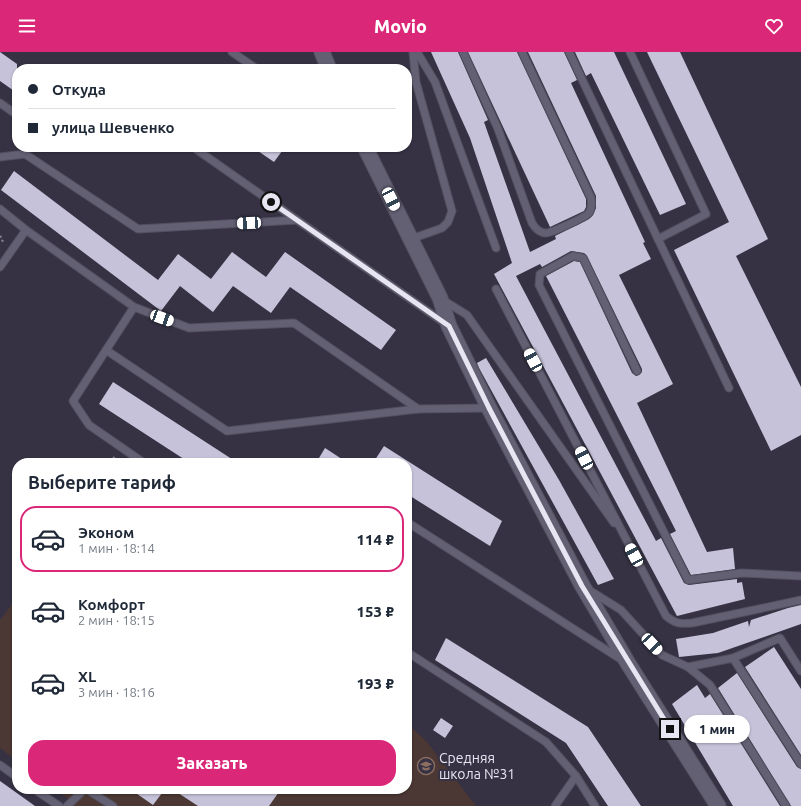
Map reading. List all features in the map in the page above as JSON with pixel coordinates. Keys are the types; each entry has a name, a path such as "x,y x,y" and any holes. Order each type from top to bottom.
{"street":[{"path":"322,52 327,64"},
{"path":"368,152 440,298 449,326 489,408 582,586 718,806"}],"lane":[{"path":"232,52 250,64"},
{"path":"411,239 442,228 448,222 452,211 416,82 413,52"},
{"path":"417,52 435,82 496,248"},
{"path":"463,52 498,129 532,223 539,231 547,233 586,216 592,206 591,198 522,52"},
{"path":"569,52 729,388"},
{"path":"630,52 706,214 658,239"},
{"path":"0,103 12,111"},
{"path":"200,152 449,326"},
{"path":"0,157 25,154 138,229 297,220"},
{"path":"0,209 26,230 134,307 189,328 294,322 418,409"},
{"path":"0,266 26,230"},
{"path":"637,371 583,258 573,256 540,274 539,285 688,580 742,573 801,576"},
{"path":"496,289 666,616 673,622 680,624 692,623 801,600"},
{"path":"440,298 467,315 572,466 628,543"},
{"path":"134,307 73,401 90,425 137,458"},
{"path":"106,350 227,431 418,409 489,408"},
{"path":"412,525 630,665"},
{"path":"582,586 620,610 662,655 688,667 710,685 786,806"},
{"path":"688,667 733,658 780,638 801,671"},
{"path":"412,655 546,742 576,776 595,806"},
{"path":"733,658 801,764"},
{"path":"0,765 12,773"},
{"path":"555,806 576,776"},
{"path":"41,794 59,806"},
{"path":"67,806 80,794"},
{"path":"93,794 113,806"}],"path":[{"path":"0,236 3,240 0,245"}],"shaded area":[{"path":"12,604 12,757 0,748 0,620"},
{"name":"Средняя школа №31","path":"412,728 427,742 476,806 71,806 67,798 62,794 412,794"}],"building":[{"path":"0,52 17,64 12,64 12,89 0,81"},
{"path":"431,52 458,52 488,120 484,122 530,252 556,239 555,236 589,219 593,215 596,208 596,196 528,52 564,52 577,80 571,83 645,242 643,243 651,259 619,275 673,384 637,403 707,552 733,548 735,569 691,575 670,534 676,531 546,276 574,261 580,262 632,373 636,376 639,375 642,372 642,369 587,256 584,253 571,251 542,267 540,264 516,276 656,541 661,538 684,583 689,585 737,579 737,583 742,582 745,599 677,616 494,274 512,263 470,138"},
{"path":"468,52 517,52 586,199 586,207 584,211 550,227"},
{"path":"575,52 614,52 686,204 660,215 591,73 586,76"},
{"path":"647,52 680,52 768,239 736,256 801,387 801,435 771,451 674,250 729,222"},
{"path":"259,152 281,152 274,162"},
{"path":"14,171 158,280 178,254 211,279 232,252 266,277 285,252 396,330 381,350 290,287 271,313 233,286 213,312 180,286 161,311 1,190"},
{"path":"486,358 559,480 614,579 598,585 479,368 477,363"},
{"path":"113,382 230,458 182,458 99,404"},
{"path":"384,446 403,458 376,458"},
{"path":"325,448 340,458 319,458"},
{"path":"412,464 502,521 490,546 412,497"},
{"path":"801,605 801,624 718,653 679,657 676,639 713,633 748,621 749,627 751,620"},
{"path":"446,638 588,727 641,806 608,806 566,743 435,660"},
{"path":"774,647 801,689 801,755 745,667"},
{"path":"737,673 797,767 801,769 801,806 791,806 718,688"},
{"path":"697,685 705,698 710,694 780,806 733,806 672,704"},
{"path":"441,718 453,726 445,738 433,730"},
{"path":"0,781 12,790 12,794 18,794 35,806 0,806"},
{"path":"137,794 161,794 153,805"},
{"path":"180,794 277,794 269,806 198,806"}],"place":[{"name":"Средняя школа №31","path":"426,766"}],"route":[{"path":"271,202 449,326 489,408 582,586 670,729"}]}
